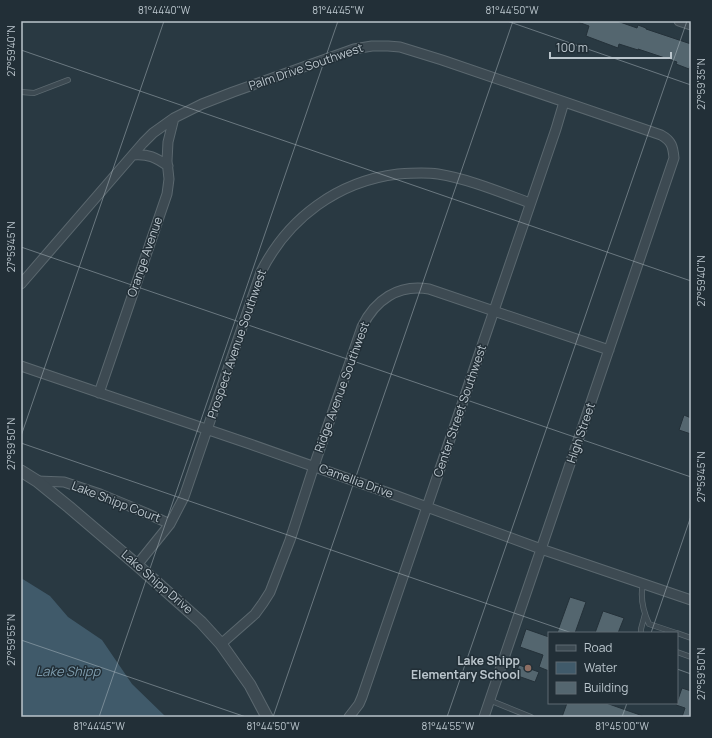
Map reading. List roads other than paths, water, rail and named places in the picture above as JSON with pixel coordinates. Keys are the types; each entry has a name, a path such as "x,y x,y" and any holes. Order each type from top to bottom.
{"street":[{"path":"679,21 691,25"},
{"name":"Palm Drive Southwest","path":"21,284 143,143 153,133 174,118 202,104 354,49 372,46 400,47 442,60 661,135 667,138 672,144 673,149"},
{"name":"Center Street Southwest","path":"349,717 359,704 362,697 564,102"},
{"name":"Orange Avenue","path":"99,393 167,194 169,179 167,161 168,142 174,118"},
{"name":"High Street","path":"484,717 674,158 673,149"},
{"path":"133,155 144,154 152,156 168,166"},
{"name":"Prospect Avenue Southwest","path":"137,565 170,524 184,497 261,272 282,239 294,225 328,198 353,185 375,178 410,173 436,174 461,179 530,203"},
{"name":"Ridge Avenue Southwest","path":"221,644 255,614 270,592 290,540 362,327 372,310 381,301 406,289 423,288 494,310 609,350"},
{"name":"Camellia Drive","path":"21,366 314,466 541,549 691,600"},
{"name":"Lake Shipp Drive","path":"21,471 37,481 69,507 201,622 221,644 250,684 267,717"},
{"name":"Lake Shipp Court","path":"37,481 64,482 100,494 170,524"}],"lane":[{"path":"21,92 34,93 68,80"},
{"path":"643,584 641,592 645,614 649,624 673,632"},
{"path":"641,632 645,614"},
{"path":"678,634 691,638"},
{"path":"678,652 691,657"},
{"path":"490,700 531,717"}],"water":[{"name":"Lake Shipp","path":"21,578 50,596 68,617 102,640 132,684 166,717 21,717"}],"place":[{"name":"Lake Shipp Elementary School","path":"528,668"}]}
